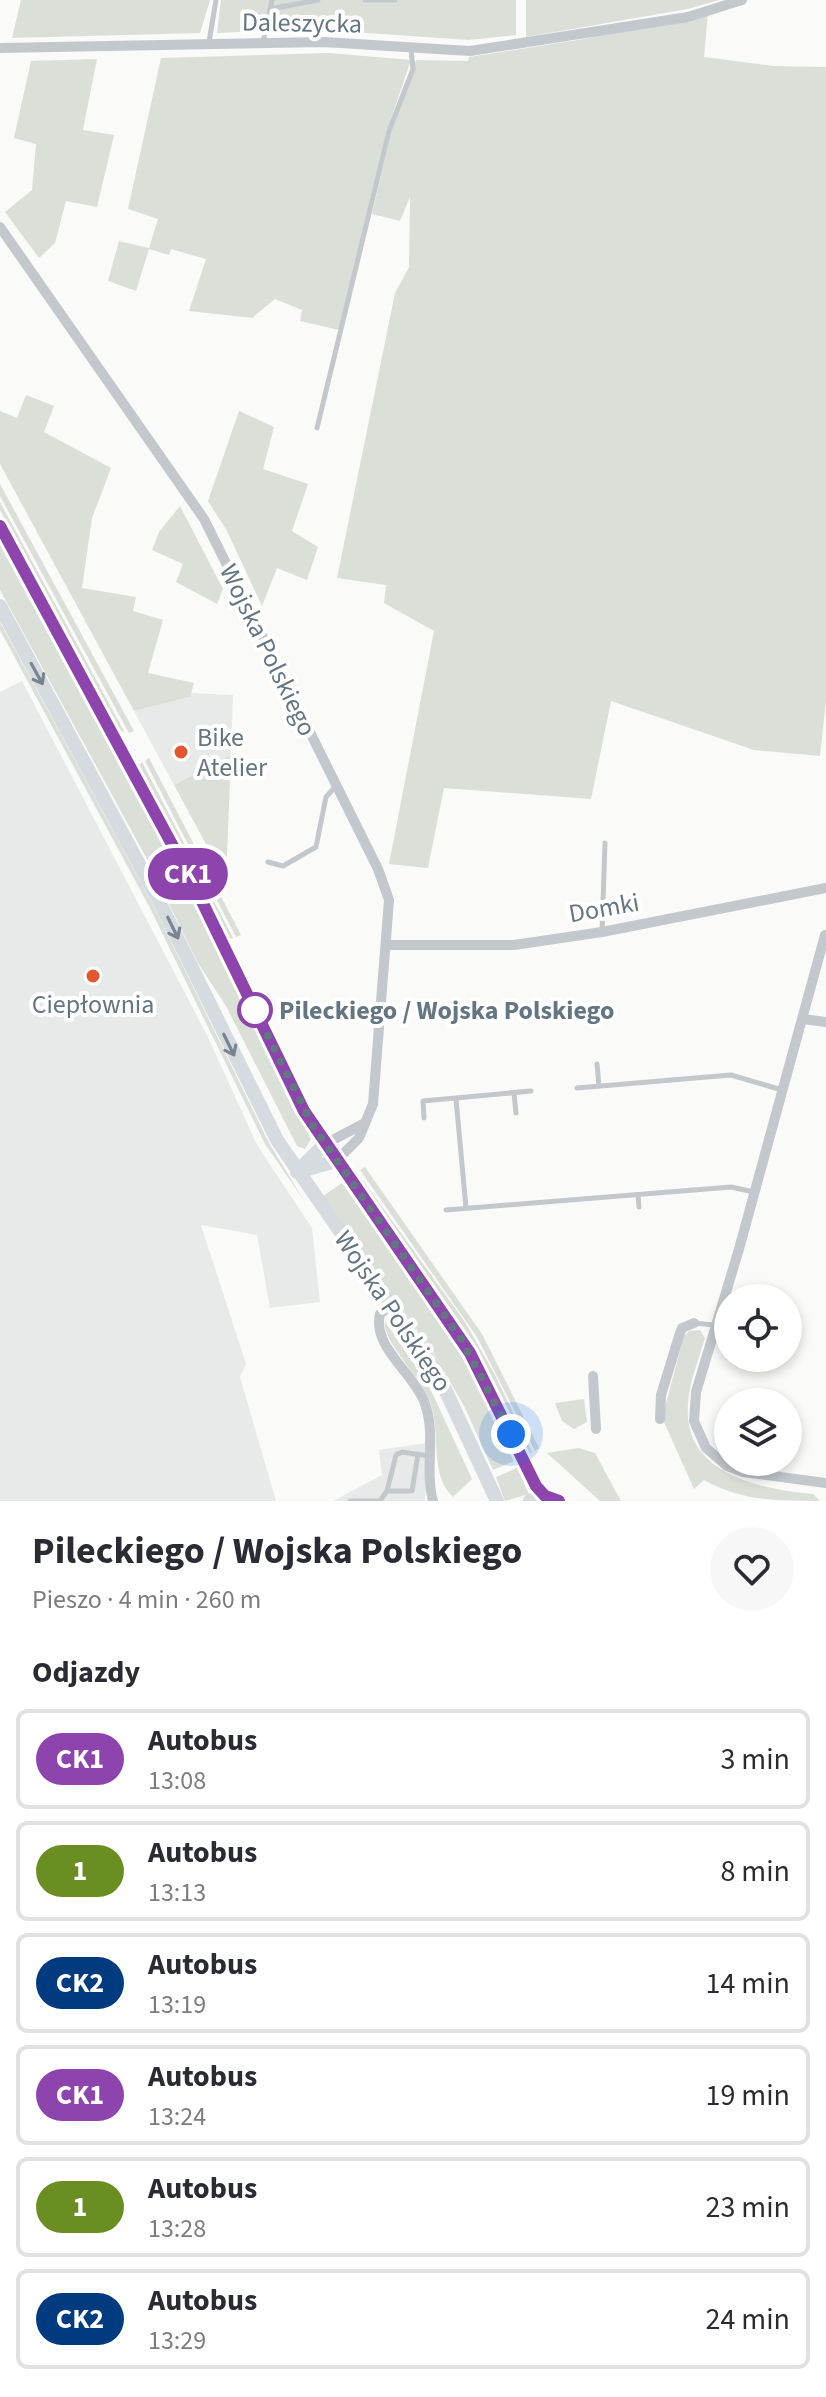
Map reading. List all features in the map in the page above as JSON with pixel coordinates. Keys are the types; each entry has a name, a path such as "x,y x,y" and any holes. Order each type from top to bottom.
{"main road":[{"name":"Wojska Polskiego","path":"0,525 157,814 297,1097 336,1161 467,1348 532,1480 552,1499"},
{"name":"Wojska Polskiego","path":"0,606 160,903 262,1113 297,1172 392,1304 455,1404 497,1501"},
{"path":"297,1172 325,1144"},
{"path":"297,1172 336,1161"},
{"path":"530,1501 552,1499"}],"street":[{"name":"Daleszycka","path":"0,48 324,42 470,51 688,17 742,0"},
{"name":"Wojska Polskiego","path":"0,227 189,494 378,869 389,900 373,1104 359,1138 336,1161"},
{"name":"Domki","path":"387,945 506,945 602,932 826,888"},
{"path":"727,1284 825,935"},
{"path":"803,1019 826,1022"},
{"path":"325,1144 365,1123"},
{"path":"392,1304 380,1314 380,1336 424,1400 430,1419 433,1501"},
{"path":"660,1419 661,1395 682,1328 694,1323"},
{"path":"714,1329 694,1405 698,1435 706,1448 727,1466 743,1472 826,1483"},
{"path":"593,1376 596,1429"}],"lane":[{"path":"209,45 216,0"},
{"path":"263,43 272,0"},
{"path":"270,9 318,0"},
{"path":"365,0 395,0"},
{"path":"317,428 389,131 413,69 411,49"},
{"path":"268,862 283,866 316,847 326,797 336,786"},
{"path":"602,932 605,843"},
{"path":"597,1064 599,1086"},
{"path":"577,1088 731,1075 783,1090"},
{"path":"424,1118 423,1101 531,1091"},
{"path":"514,1093 516,1113"},
{"path":"456,1099 466,1208"},
{"path":"446,1210 731,1187 755,1192"},
{"path":"638,1195 639,1207"},
{"path":"694,1323 714,1325"},
{"path":"387,1491 412,1491 418,1454"},
{"path":"350,1501 380,1501 387,1491 396,1455 432,1456"}],"shaded area":[{"path":"21,0 210,0 200,33 12,38"},
{"path":"221,0 516,0 516,35 469,40 308,29 217,33"},
{"path":"526,0 719,0 688,9 526,37"},
{"path":"708,11 704,57 774,66 826,67 826,701 820,756 754,750 611,701 591,799 444,788 428,868 389,864 434,631 384,603 386,585 337,578 395,293 409,267 410,197 400,221 372,214 391,132 416,60 468,61 469,57 584,39"},
{"path":"329,53 411,60 387,130 339,330 300,321 302,310 275,299 252,318 189,311 206,259 171,249 169,255 149,249 136,291 108,281 119,241 149,248 158,219 128,209 161,58"},
{"path":"97,59 83,130 114,135 97,207 66,201 55,243 39,258 5,212 32,190 36,144 14,138 31,61"},
{"path":"26,395 54,406 44,432 111,468 92,518 82,588 136,597 133,611 163,620 148,673 194,683 190,697 134,711 0,464 0,411 17,418"},
{"path":"239,411 274,427 263,469 308,484 292,531 318,547 307,580 277,568 262,606 227,531 208,501"},
{"path":"0,484 134,731 129,733 0,496"},
{"path":"0,502 125,733 119,729 0,510"},
{"path":"180,506 223,589 217,604 176,582 183,564 152,550 159,532"},
{"path":"0,542 166,848 311,1139 305,1149 297,1146 226,1006 198,963 147,859 0,590"},
{"path":"0,622 154,907 269,1143 305,1202 265,1144 150,908 0,630"},
{"path":"22,681 208,1037 257,1145 312,1228 320,1302 270,1308 257,1235 201,1225 246,1364 240,1377 276,1501 0,1501 0,692"},
{"path":"191,693 233,695 231,755 174,785 134,711 190,697"},
{"path":"231,755 226,881 174,785"},
{"path":"149,758 241,935 236,937 145,761"},
{"path":"142,762 233,938 229,939 139,765"},
{"path":"365,1167 482,1334 539,1448 535,1451 477,1337 360,1170"},
{"path":"357,1172 465,1322 494,1373 532,1452 528,1454 472,1340 354,1174"},
{"path":"342,1183 456,1345 487,1400 514,1461 493,1470 465,1408 435,1355 323,1196"},
{"path":"385,1321 429,1386 472,1479 453,1497 445,1487 438,1465 430,1402 396,1350"},
{"path":"700,1330 705,1338 692,1379 688,1404 689,1428 698,1447 714,1464 714,1476 735,1476 770,1488 813,1494 820,1501 746,1496 704,1480 694,1489 664,1422 665,1407 684,1336 689,1331"},
{"path":"584,1399 587,1422 574,1429 562,1421 555,1403"},
{"path":"426,1443 425,1501 333,1501 382,1475 379,1450"},
{"path":"579,1448 595,1453 621,1501 600,1501 547,1453"},
{"path":"517,1468 529,1494 505,1501 496,1477"}],"bus line":[{"name":"CK1","path":"0,526 151,801 313,1126 470,1353 532,1480 545,1496 559,1501"}],"place":[{"name":"Bike Atelier","path":"181,752"},
{"name":"Ciepłownia","path":"93,976"},
{"name":"Pileckiego / Wojska Polskiego","path":"255,1010"}],"route":[{"path":"255,1010 313,1126 461,1339 488,1385 511,1434"}]}
